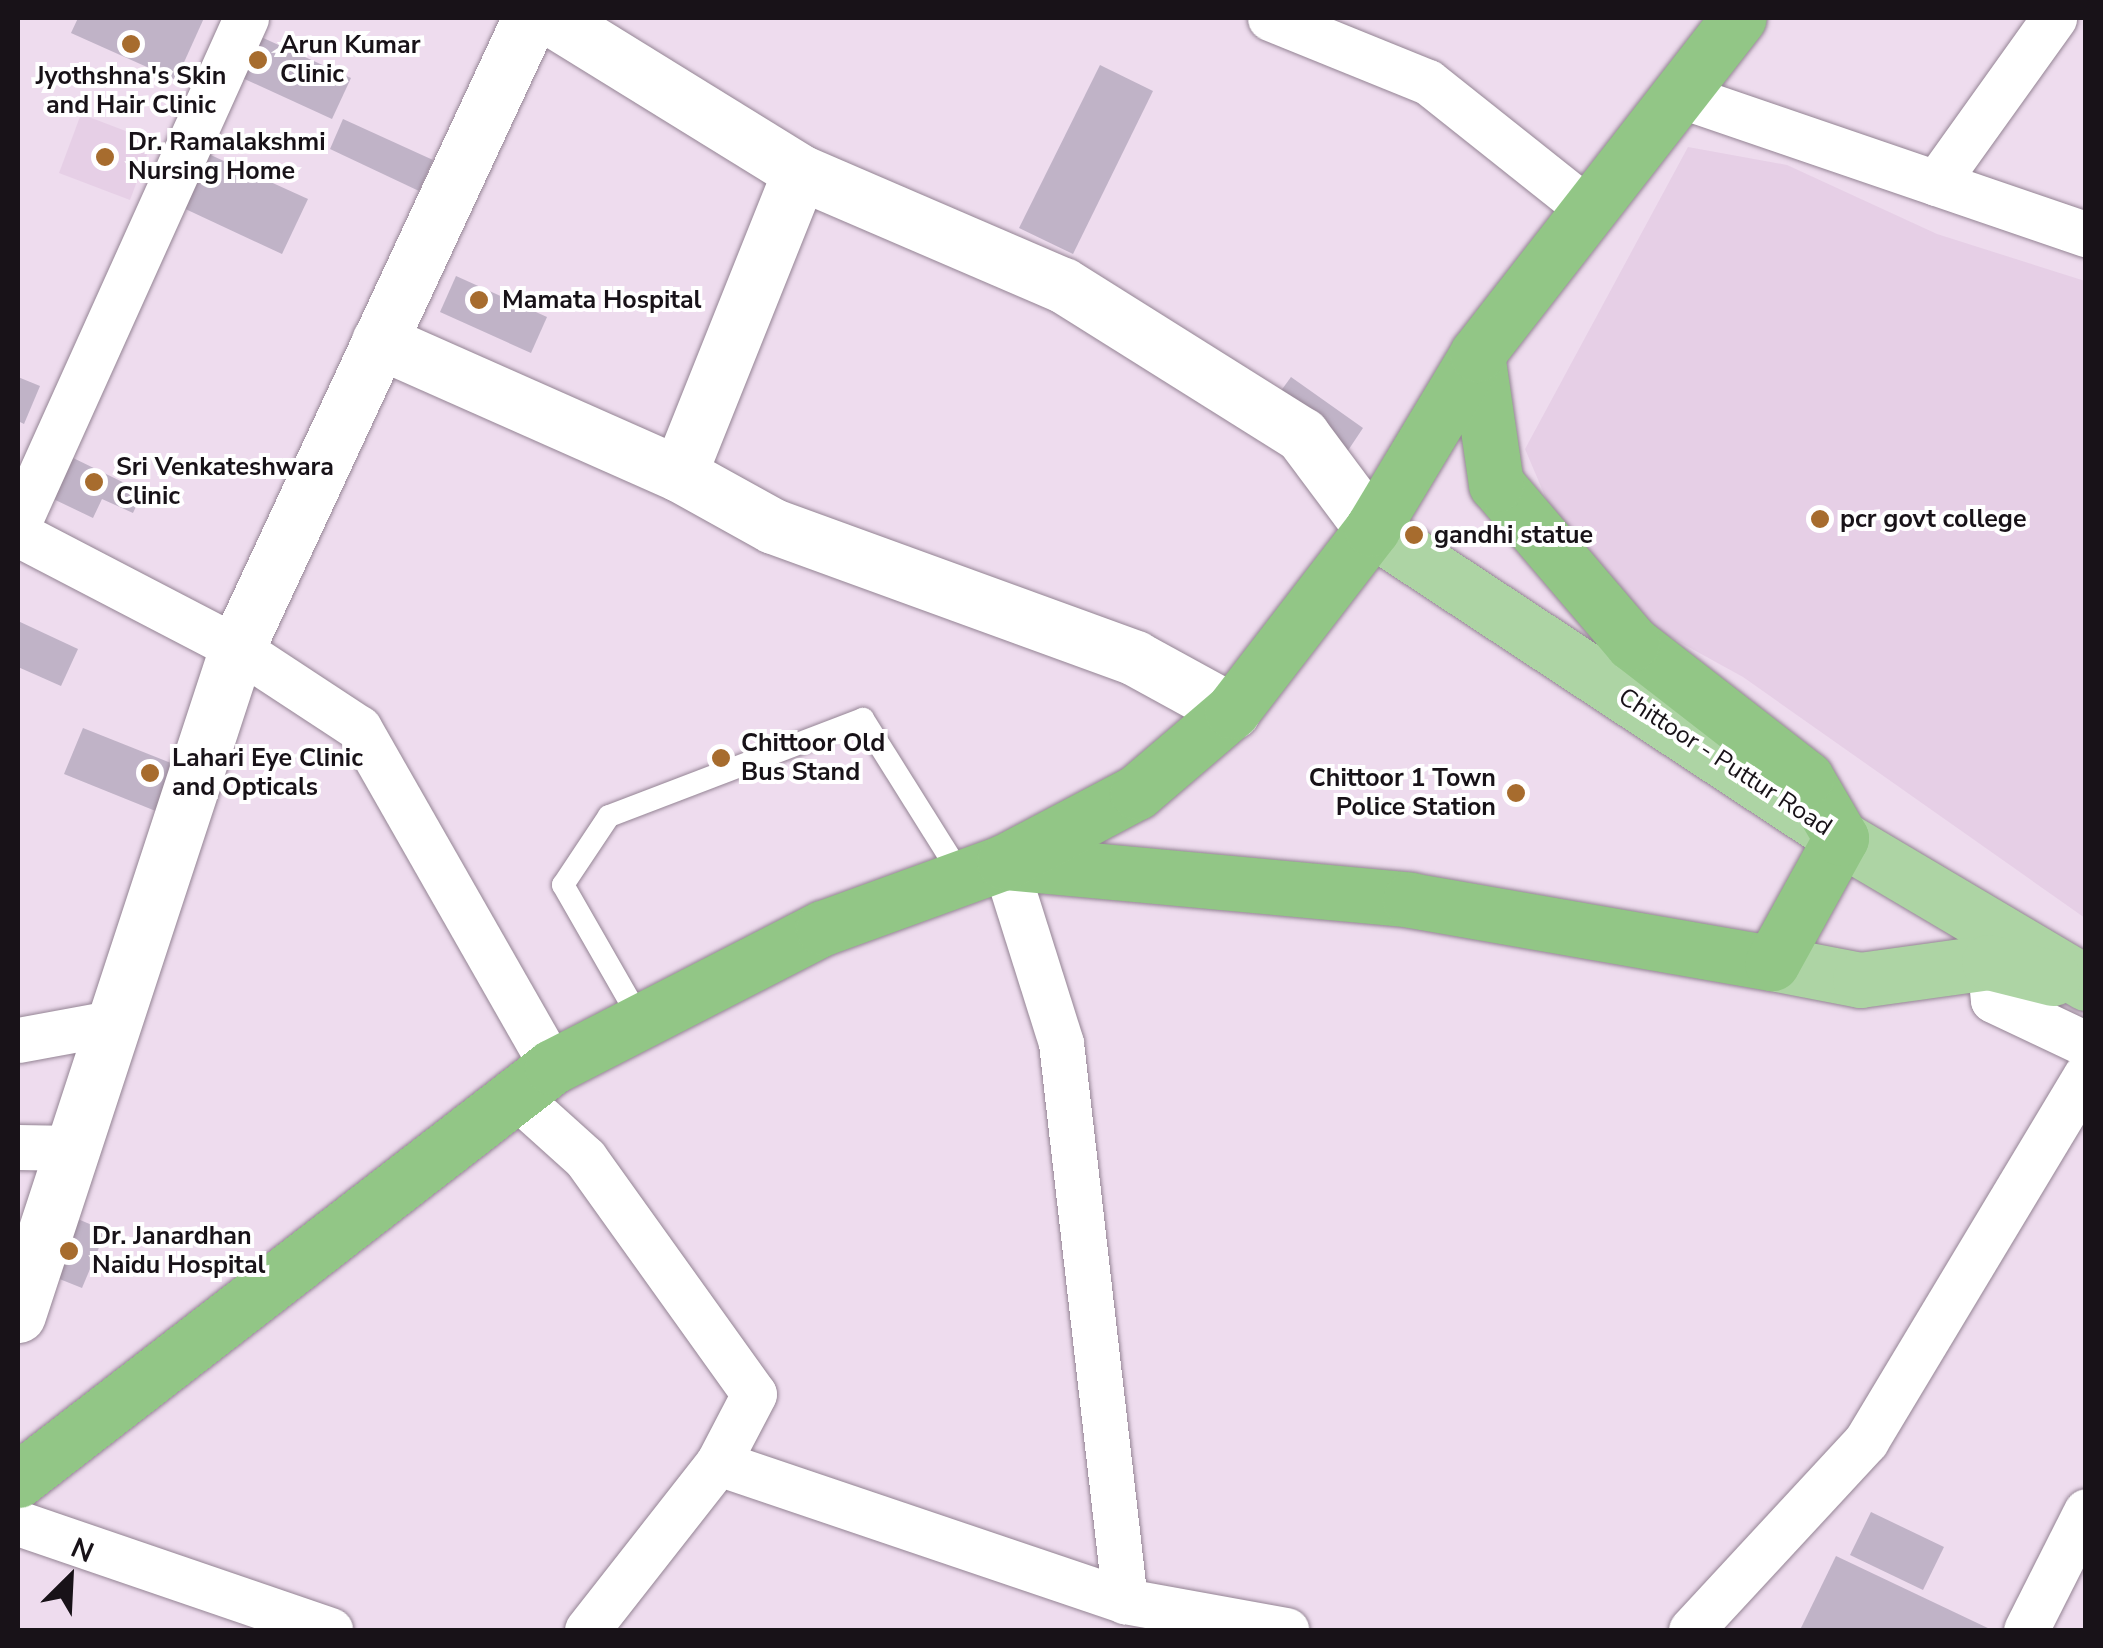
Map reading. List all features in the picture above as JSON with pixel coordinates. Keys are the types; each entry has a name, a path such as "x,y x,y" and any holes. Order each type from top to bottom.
{"highway":[{"path":"18,1480 533,1081 823,928 983,869 1137,792 1232,712 1372,529 1477,354 1739,18"},
{"path":"983,869 1410,900 1772,963 1841,838 1806,778 1632,644 1496,484 1477,354"}],"main road":[{"name":"Chittoor - Puttur Road","path":"1372,529 1841,838 1987,942 2086,985"},
{"path":"1772,963 1860,980 1987,942"}],"street":[{"path":"18,524 246,18"},
{"path":"18,1315 237,648 530,18"},
{"path":"551,18 800,172 1095,304 1302,435 1372,529"},
{"path":"1270,18 1428,82 1590,210"},
{"path":"1936,183 2054,18"},
{"path":"1679,95 2086,234"},
{"path":"678,474 800,172"},
{"path":"380,341 678,474 772,526 1135,658 1232,712"},
{"path":"18,534 237,648 358,728 533,1081 754,1394 718,1464 587,1630"},
{"path":"983,869 1061,1043 1124,1602"},
{"path":"1987,942 1993,1000 2086,1044"},
{"path":"18,1040 116,1022"},
{"path":"1691,1630 1866,1441 2086,1075"},
{"path":"18,1147 75,1148"},
{"path":"718,1464 1124,1602 1286,1630"},
{"path":"2026,1630 2086,1512"},
{"path":"18,1524 330,1630"}],"lane":[{"path":"642,1021 564,886 609,816 863,719 983,869"}],"shaded area":[{"name":"Dr. Ramalakshmi Nursing Home","path":"81,114 152,141 130,200 59,173"},
{"name":"pcr govt college","path":"1688,147 1787,165 1937,234 2085,281 2085,918 1743,677 1585,590 1525,449"}],"building":[{"path":"78,18 204,18 176,80 71,33"},
{"path":"246,30 351,78 332,119 227,71"},
{"path":"1100,65 1153,91 1073,254 1019,228"},
{"path":"343,119 433,160 419,191 330,149"},
{"path":"204,152 308,199 282,254 179,206"},
{"path":"456,276 547,317 531,353 440,312"},
{"path":"18,377 40,386 24,424 18,421"},
{"path":"1291,377 1363,428 1345,455 1272,403"},
{"path":"65,454 143,492 133,513 102,499 93,518 45,495"},
{"path":"18,621 78,649 61,686 18,667"},
{"path":"83,728 186,769 168,816 64,774"},
{"path":"66,1214 106,1231 82,1288 42,1272"},
{"path":"1871,1512 1944,1547 1923,1590 1850,1555"},
{"path":"1836,1556 1992,1630 1800,1630"}],"place":[{"name":"Jyothshna's Skin and Hair Clinic","path":"131,44"},
{"name":"Arun Kumar Clinic","path":"258,60"},
{"name":"Dr. Ramalakshmi Nursing Home","path":"105,157"},
{"name":"Mamata Hospital","path":"479,300"},
{"name":"Sri Venkateshwara Clinic","path":"94,482"},
{"name":"pcr govt college","path":"1820,519"},
{"name":"gandhi statue","path":"1414,535"},
{"name":"Chittoor Old Bus Stand","path":"721,758"},
{"name":"Lahari Eye Clinic and Opticals","path":"150,773"},
{"name":"Chittoor 1 Town Police Station","path":"1516,793"},
{"name":"Dr. Janardhan Naidu Hospital","path":"69,1251"}]}
